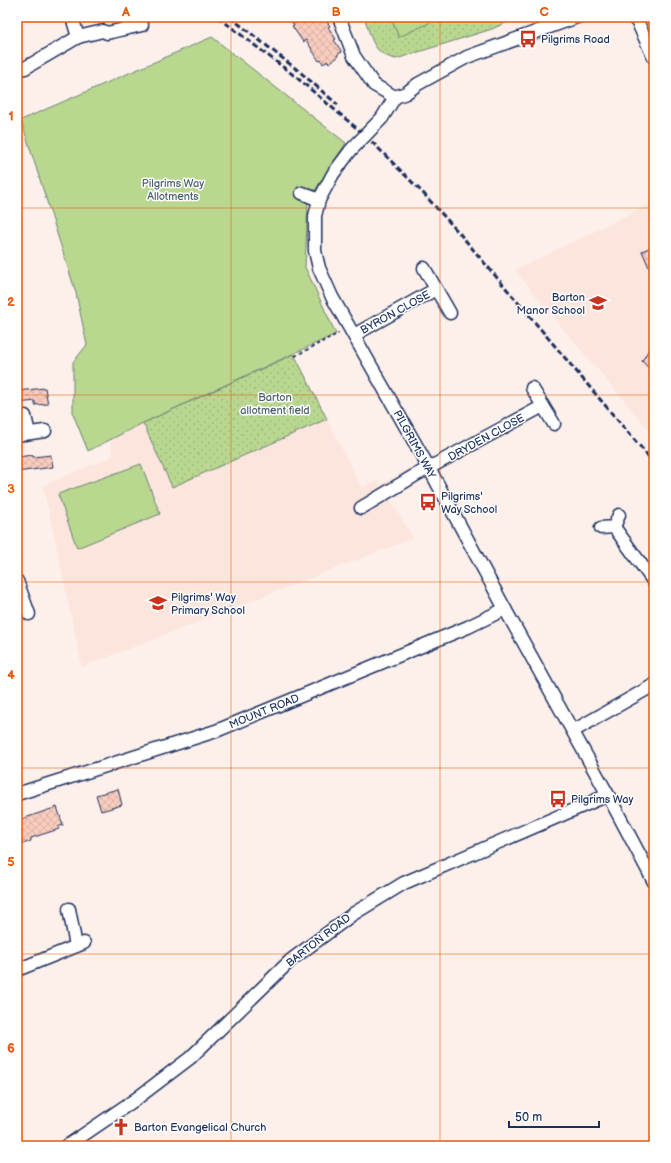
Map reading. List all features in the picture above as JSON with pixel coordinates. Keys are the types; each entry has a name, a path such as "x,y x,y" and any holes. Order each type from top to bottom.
{"street":[{"path":"72,17 78,37"},
{"path":"339,17 354,56 374,85 395,97 406,93 418,84 467,58 531,38 576,17"},
{"path":"633,17 650,38 654,58"},
{"path":"17,70 24,68 78,37 103,31 107,33 142,25"},
{"name":"PILGRIMS WAY","path":"395,97 382,118 351,150 333,174 318,200 315,216 315,251 319,268 332,297 429,468 504,609 573,731 654,882"},
{"path":"302,194 318,200"},
{"name":"BYRON CLOSE","path":"424,268 450,313"},
{"name":"BYRON CLOSE","path":"351,331 436,289"},
{"path":"532,388 554,424"},
{"name":"DRYDEN CLOSE","path":"361,508 414,476 543,406"},
{"path":"25,416 23,434 45,431"},
{"path":"614,527 619,515"},
{"path":"601,528 614,527"},
{"path":"614,527 654,582"},
{"path":"17,581 19,595 29,614"},
{"name":"MOUNT ROAD","path":"17,794 216,731 468,627 504,609"},
{"path":"573,731 654,685"},
{"name":"BARTON ROAD","path":"67,1146 136,1099 190,1058 291,960 353,914 404,883 608,795"},
{"path":"17,970 80,944 69,909"}],"path":[{"path":"295,356 351,331"}],"shaded area":[{"name":"Barton Manor School","path":"654,202 654,436 515,270"},
{"name":"Pilgrims' Way Primary School","path":"327,419 362,488 378,479 381,485 409,468 418,483 390,500 414,538 82,667 43,485 113,456 110,440 143,423 172,487"}],"green space":[{"path":"364,17 518,17 492,29 396,59 388,57 377,49 371,38"},
{"path":"390,17 442,17 399,37"},
{"name":"Pilgrims Way Allotments","path":"212,37 346,143 314,192 300,188 297,198 308,202 305,267 336,334 143,423 88,451 73,414 73,362 87,345 76,293 21,120"},
{"name":"Barton allotment field","path":"294,354 327,419 172,487 143,423"},
{"path":"141,464 160,514 77,548 58,494"}],"building":[{"path":"297,17 324,17 330,26 328,27 336,39 334,40 342,52 337,55 338,57 329,63 328,61 323,64 321,60 319,61 306,40 303,42 292,26 294,25 291,21"},
{"path":"654,246 654,279 642,251"},
{"path":"654,341 654,374 642,361"},
{"path":"45,388 48,404 35,405 35,401 19,403 17,391"},
{"path":"33,455 33,457 51,455 53,467 17,472 17,457"},
{"path":"118,789 122,805 101,811 96,795"},
{"path":"57,807 63,825 58,827 59,829 31,838 31,841 23,844 17,830 17,822"}],"railway":[{"path":"218,17 296,77 367,137 423,193 460,234 654,463"},
{"path":"230,17 300,72 338,105"}],"place":[{"name":"Pilgrims Road","path":"528,39"},
{"name":"Barton Manor School","path":"598,303"},
{"name":"Pilgrims' Way School","path":"428,502"},
{"name":"Pilgrims' Way Primary School","path":"158,603"},
{"name":"Pilgrims Way","path":"558,799"},
{"name":"Barton Evangelical Church","path":"121,1127"}]}
